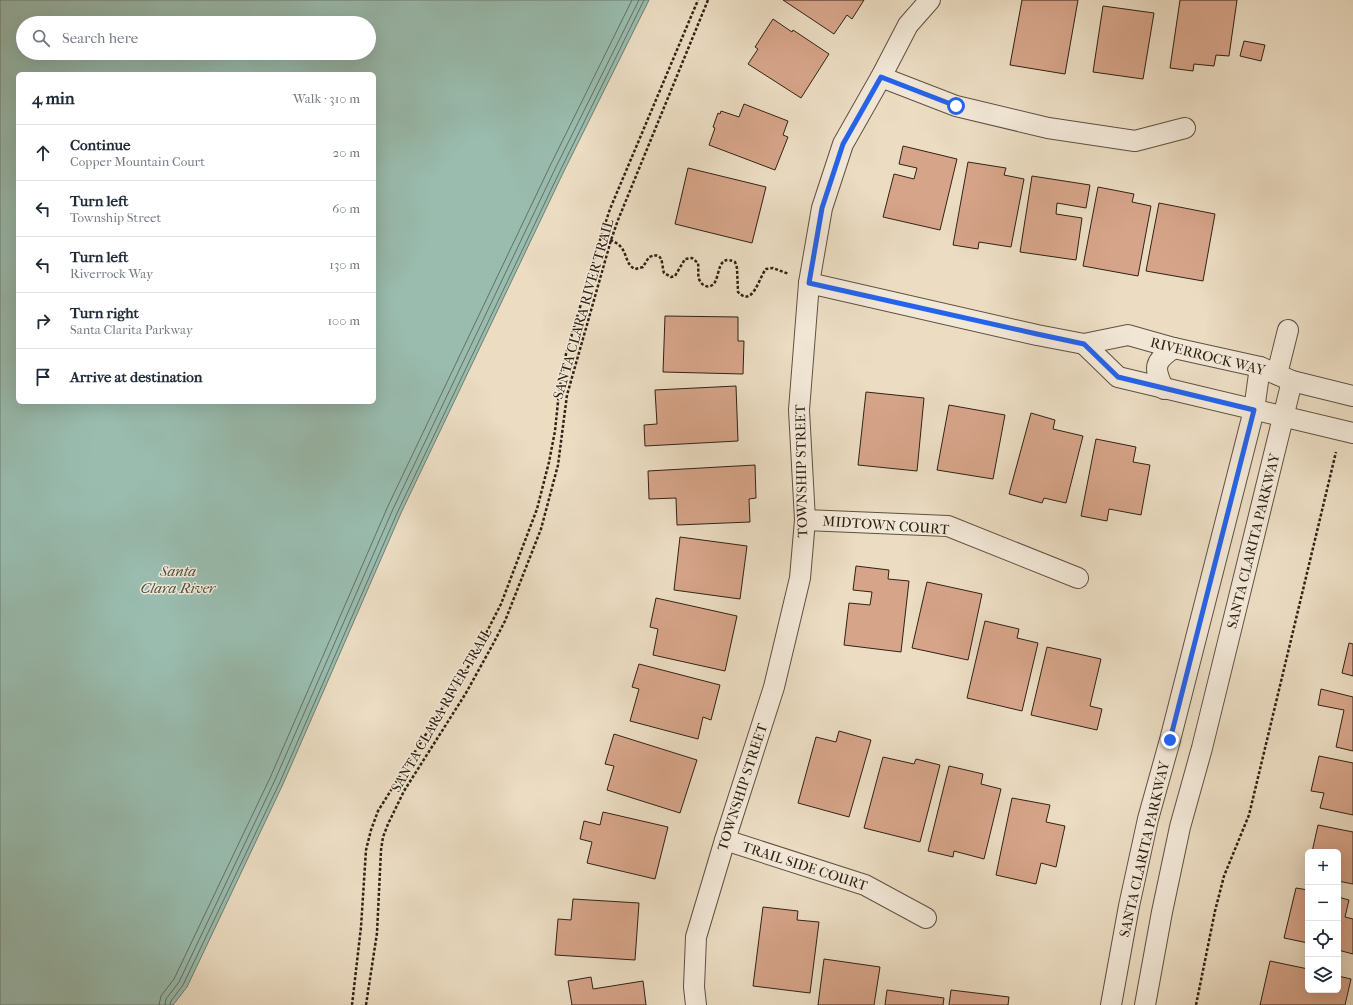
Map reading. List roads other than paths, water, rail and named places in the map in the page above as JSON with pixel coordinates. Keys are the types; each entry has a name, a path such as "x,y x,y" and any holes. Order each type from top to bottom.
{"street":[{"name":"TOWNSHIP STREET","path":"696,1005 694,987 696,937 724,840 774,688 800,578 804,520 799,410 809,283 822,208 843,144 908,26 930,0"},
{"path":"881,77 956,106 1048,128 1135,140 1185,128"},
{"name":"RIVERROCK WAY","path":"809,283 1084,344 1128,335 1353,396"},
{"name":"SANTA CLARITA PARKWAY","path":"1111,1005 1129,906 1148,819 1170,740 1254,410 1276,374 1288,330"},
{"path":"1084,344 1118,377 1347,431"},
{"path":"1164,389 1158,377 1157,366 1162,356 1174,348"},
{"name":"SANTA CLARITA PARKWAY","path":"1145,1005 1162,912 1180,827 1202,748 1283,417 1276,374"},
{"name":"MIDTOWN COURT","path":"804,520 948,526 1078,578"},
{"name":"TRAIL SIDE COURT","path":"724,840 865,885 926,918"}],"water":[{"name":"Santa Clara River","path":"0,0 649,0 563,173 401,513 283,784 187,987 173,1005 0,1005"}]}
